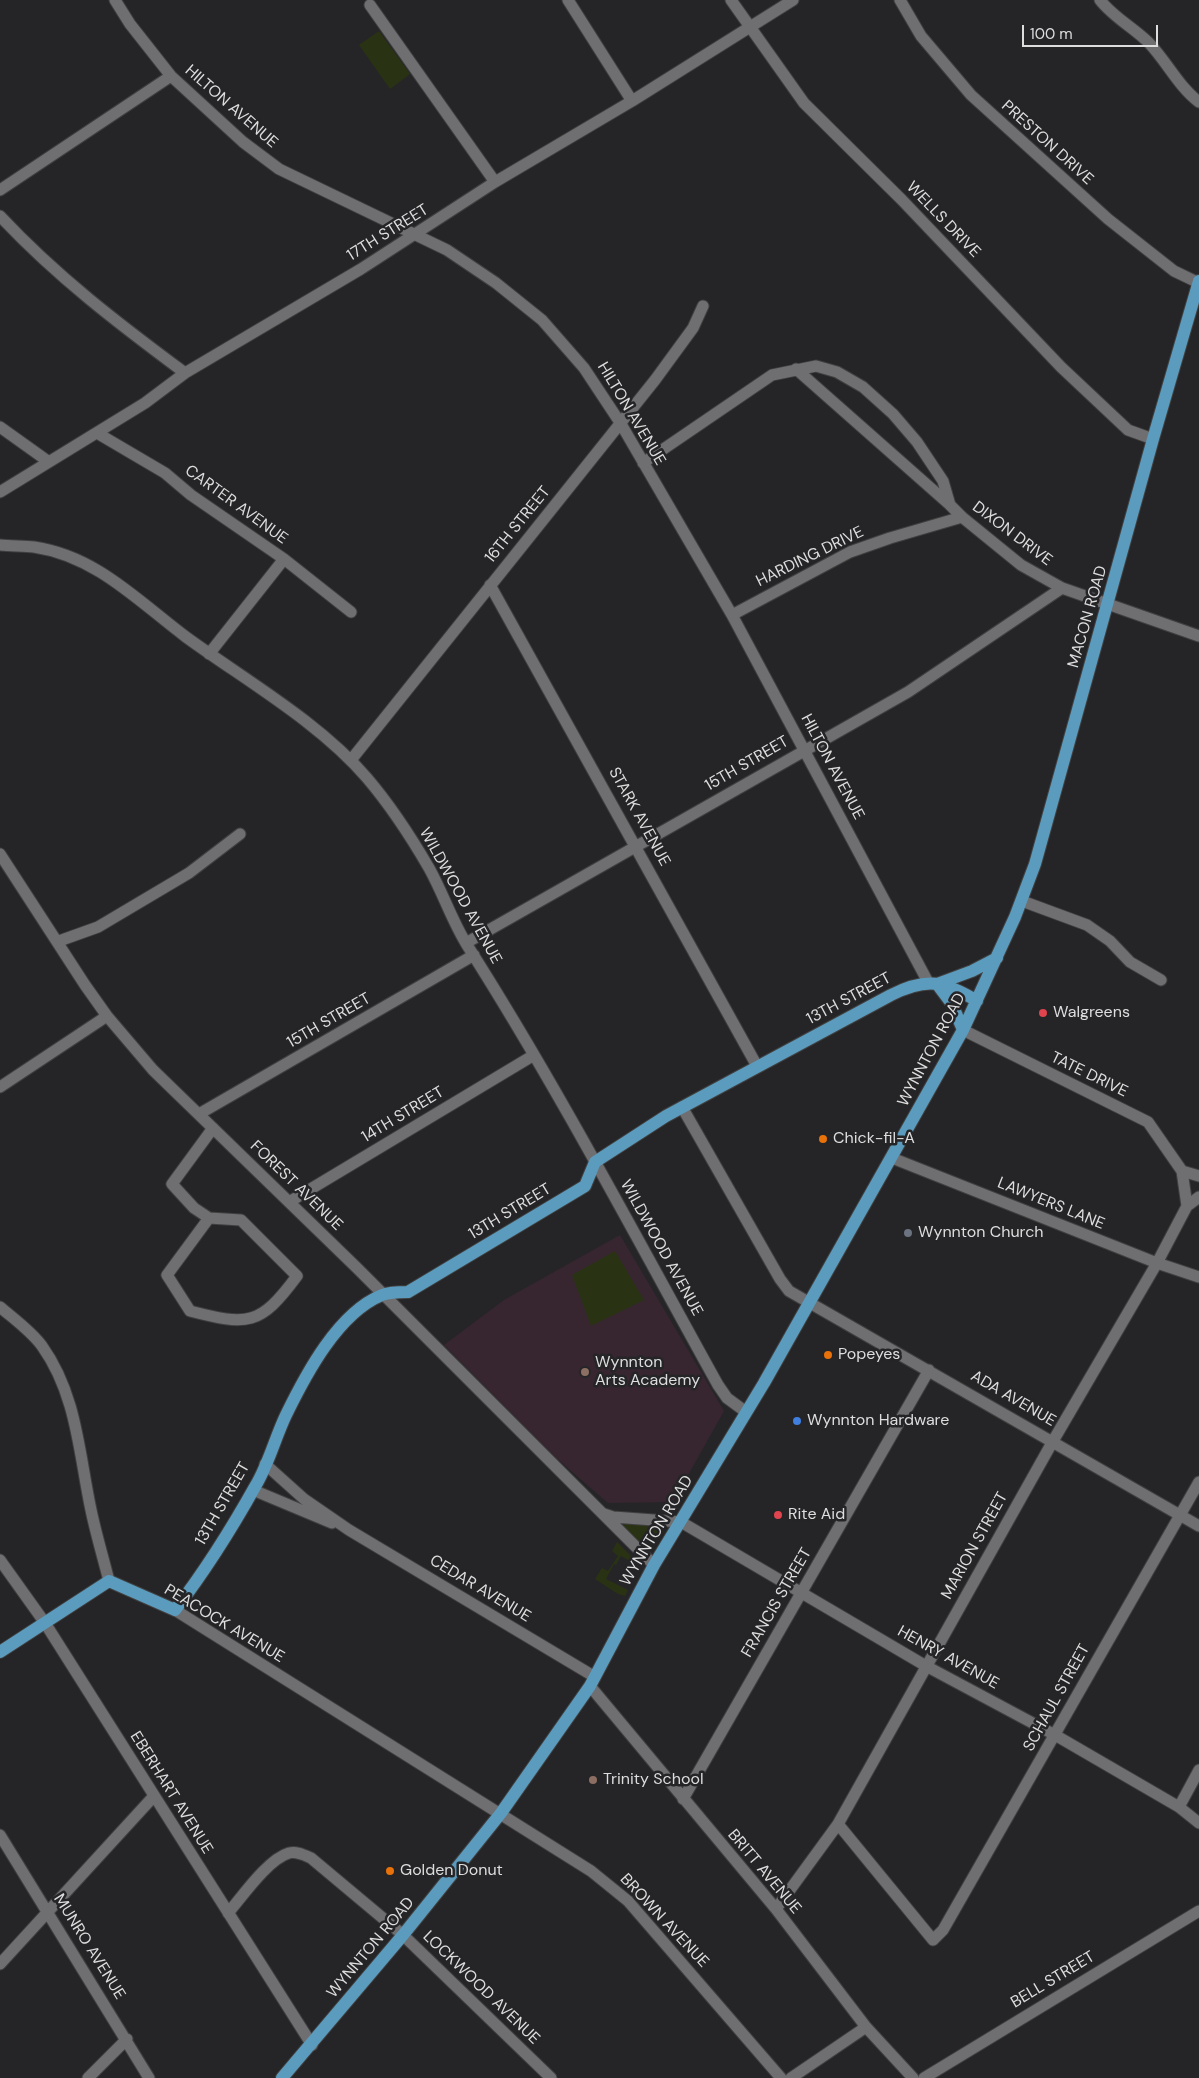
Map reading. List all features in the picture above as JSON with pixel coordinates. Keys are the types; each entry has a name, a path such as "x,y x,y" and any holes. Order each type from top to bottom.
{"main road":[{"name":"MACON ROAD","path":"997,958 1022,900 1048,822 1153,439 1199,282"},
{"name":"13TH STREET","path":"174,1610 190,1590 253,1490 286,1415 332,1336 358,1309 383,1294 408,1292 585,1186 596,1162 682,1107 904,988 933,983 972,971 997,958"},
{"name":"WYNNTON ROAD","path":"282,2078 312,2045 403,1935 500,1813 593,1682 654,1565 746,1412 892,1158 963,1030 997,958"},
{"path":"933,983 947,985 977,1001"},
{"path":"933,983 952,1004 963,1030"},
{"path":"0,1652 109,1581"},
{"name":"PEACOCK AVENUE","path":"109,1581 174,1610"}],"street":[{"name":"HILTON AVENUE","path":"115,0 130,24 171,76 243,142 279,169 447,250 542,320 584,368 621,424 732,615 933,983"},
{"path":"568,0 632,101"},
{"name":"WELLS DRIVE","path":"731,0 804,103 902,200 1061,367 1128,430 1153,439"},
{"name":"17TH STREET","path":"0,492 98,434 146,403 185,373 242,342 415,235 495,182 632,101 793,0"},
{"name":"PRESTON DRIVE","path":"900,0 921,36 971,95 1108,219 1174,272 1199,282"},
{"path":"1100,0 1147,41 1161,56 1184,87 1199,102"},
{"path":"370,5 495,182"},
{"path":"0,190 171,76"},
{"path":"0,216 68,283 185,373"},
{"name":"16TH STREET","path":"351,760 621,424 693,328 703,306"},
{"name":"DIXON DRIVE","path":"643,463 772,375 816,366 837,372 863,387 894,414 917,442 943,481 950,505"},
{"name":"DIXON DRIVE","path":"796,369 950,505 962,518 1021,565 1062,588 1199,636"},
{"path":"0,427 49,462"},
{"name":"CARTER AVENUE","path":"98,434 165,473 191,495 284,559 351,612"},
{"name":"HARDING DRIVE","path":"732,615 850,552 890,538 962,518"},
{"name":"WILDWOOD AVENUE","path":"0,545 36,547 70,556 94,567 132,592 209,654 269,694 351,760 382,797 428,867 466,943 596,1162 718,1385 727,1398 746,1412"},
{"path":"209,654 284,559"},
{"name":"STARK AVENUE","path":"490,585 757,1066"},
{"name":"15TH STREET","path":"466,943 908,692 1062,588"},
{"path":"59,941 98,927 189,873 240,834"},
{"name":"FOREST AVENUE","path":"0,854 59,941 85,984 108,1016 153,1070 383,1294 654,1565"},
{"path":"1022,900 1087,925 1110,941 1130,962 1161,980"},
{"name":"15TH STREET","path":"199,1114 474,955"},
{"path":"0,1087 108,1016"},
{"name":"TATE DRIVE","path":"963,1030 1148,1122 1182,1171 1187,1206"},
{"name":"14TH STREET","path":"289,1202 534,1056"},
{"path":"682,1107 780,1279 789,1291 810,1302"},
{"path":"209,1218 167,1275 190,1311 244,1321 260,1316 279,1300 297,1276 241,1220 209,1218 194,1208 172,1184 213,1128"},
{"name":"LAWYERS LANE","path":"892,1158 1157,1263 1199,1277"},
{"path":"1182,1171 1199,1176"},
{"name":"MARION STREET","path":"776,1909 838,1824 1053,1441 1157,1263 1187,1206 1199,1197"},
{"name":"ADA AVENUE","path":"810,1302 1199,1526"},
{"path":"0,1307 41,1344 54,1364 68,1397 77,1426 91,1510 109,1581"},
{"path":"0,1319 14,1319"},
{"name":"FRANCIS STREET","path":"683,1799 928,1370"},
{"path":"265,1464 304,1499 349,1530"},
{"name":"SCHAUL STREET","path":"838,1824 933,1940 943,1930 1199,1482"},
{"path":"253,1490 349,1530"},
{"path":"604,1514 613,1517 681,1522"},
{"name":"HENRY AVENUE","path":"681,1522 926,1666 1055,1734 1179,1807 1199,1823"},
{"name":"CEDAR AVENUE","path":"349,1530 593,1682"},
{"name":"EBERHART AVENUE","path":"0,1560 45,1623 312,2045"},
{"name":"PEACOCK AVENUE","path":"174,1610 500,1813"},
{"name":"BRITT AVENUE","path":"593,1682 683,1799 776,1909 866,2027 913,2078"},
{"path":"1179,1807 1199,1770"},
{"path":"0,1964 154,1796"},
{"name":"BROWN AVENUE","path":"500,1813 591,1870 628,1901 781,2078"},
{"name":"MUNRO AVENUE","path":"0,1835 127,2039 149,2078"},
{"name":"LOCKWOOD AVENUE","path":"228,1913 276,1860 288,1853 300,1853 311,1858 403,1935 551,2078"},
{"name":"BELL STREET","path":"924,2078 1199,1911"},
{"path":"791,2078 866,2027"},
{"path":"88,2078 127,2039"}],"shaded area":[{"name":"Wynnton Arts Academy","path":"620,1235 724,1411 673,1502 608,1503 554,1456 444,1345 504,1300"}],"green space":[{"path":"379,31 410,74 390,89 359,45"},
{"path":"615,1251 644,1300 591,1326 572,1275"},
{"path":"620,1524 663,1526 647,1554"},
{"path":"617,1542 631,1556 630,1561 621,1556 606,1579 628,1590 625,1596 618,1594 595,1579 602,1568 608,1571 618,1556 612,1551"}],"place":[{"name":"Walgreens","path":"1043,1013"},
{"name":"Chick-fil-A","path":"823,1139"},
{"name":"Wynnton Church","path":"908,1233"},
{"name":"Popeyes","path":"828,1355"},
{"name":"Wynnton Arts Academy","path":"585,1372"},
{"name":"Wynnton Hardware","path":"797,1421"},
{"name":"Rite Aid","path":"778,1515"},
{"name":"Trinity School","path":"593,1780"},
{"name":"Golden Donut","path":"390,1871"}]}
